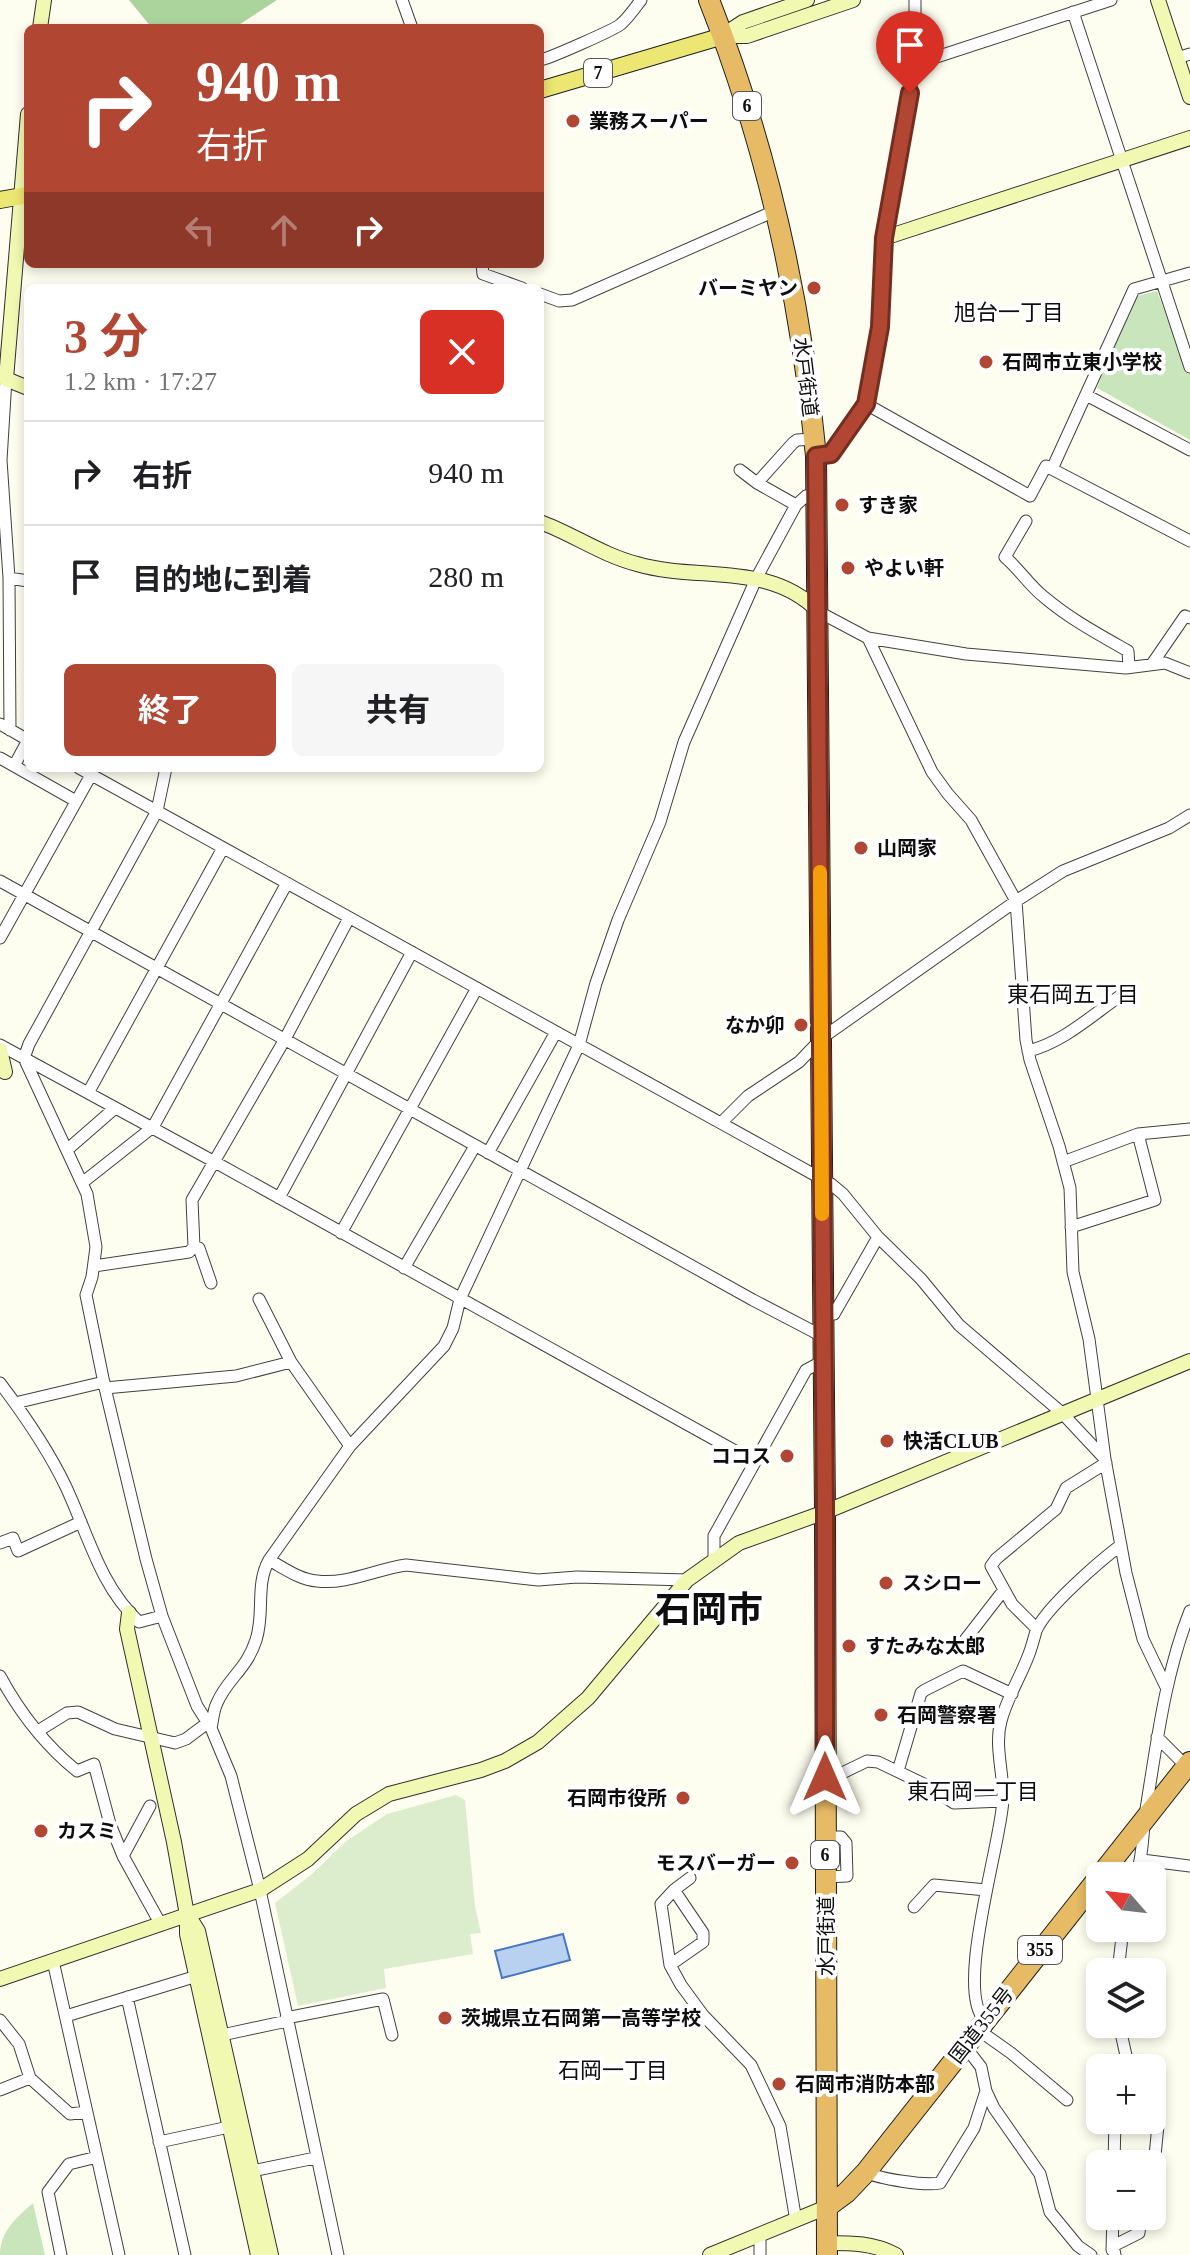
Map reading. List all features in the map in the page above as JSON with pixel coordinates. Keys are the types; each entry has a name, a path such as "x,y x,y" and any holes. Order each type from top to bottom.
{"highway":[{"name":"水戸街道","path":"709,0 756,132 777,210 801,334 815,448 822,1038 827,2249"},
{"name":"国道355号","path":"827,2207 866,2172 964,2045 1189,1767"}],"main road":[{"name":"7","path":"544,89 723,36"},
{"path":"0,200 24,196"}],"street":[{"path":"41,24 44,0"},
{"path":"402,0 411,24"},
{"path":"544,60 619,27 641,0"},
{"path":"723,36 743,22 807,0"},
{"path":"723,36 747,36 853,0"},
{"path":"757,483 797,440 831,454 866,404 880,327 884,238 915,64 915,0"},
{"path":"915,64 1111,0"},
{"path":"1158,0 1184,56 1190,97"},
{"path":"1073,12 1190,367"},
{"path":"884,238 1190,138"},
{"path":"24,204 3,378 1,460 9,578 5,621 5,727 24,738"},
{"path":"544,295 559,301 572,300 777,210"},
{"path":"482,268 483,274 511,284"},
{"path":"1052,469 1134,289 1190,273"},
{"path":"3,378 24,386"},
{"path":"1086,395 1190,450"},
{"path":"866,404 1030,496 1046,466 1190,541"},
{"path":"740,470 796,505"},
{"path":"38,1731 67,1713 78,1712 115,1729 175,1743 209,1726 215,1706 242,1670 257,1638 260,1583 269,1560 350,1446 444,1346 453,1328 460,1299 579,1045 596,983 618,920 660,822 684,742 757,577 796,505 806,496 816,493"},
{"path":"1026,521 1005,557 1023,572 1041,595 1069,618 1128,651 1129,667"},
{"path":"544,524 598,551 644,566 772,581 810,603 819,612 868,638 966,654 1129,667 1165,663 1190,673"},
{"path":"9,578 24,580"},
{"path":"1152,664 1185,616 1190,618"},
{"path":"868,638 932,772 971,820 1016,901 1028,1051 1072,1200 1075,1287 1089,1339 1126,1573 1143,1639 1166,1687"},
{"path":"14,766 24,747"},
{"path":"0,758 24,772"},
{"path":"25,772 76,801"},
{"path":"86,772 822,1179 843,1194 959,1325 1062,1413 1106,1461"},
{"path":"165,772 157,811 24,1058 87,1194 96,1247 86,1295 104,1385 162,1616 190,1690 231,1776 260,1890 338,2255"},
{"path":"0,938 91,775"},
{"path":"721,1123 748,1096 799,1062 822,1038 1016,901 1063,871 1169,828 1190,815"},
{"path":"88,1093 223,848"},
{"path":"0,881 822,1336"},
{"path":"82,1183 153,1127 287,883"},
{"path":"94,1266 189,1252 194,1247 192,1200 285,1039 349,918"},
{"path":"279,1198 412,952"},
{"path":"341,1233 477,988"},
{"path":"1028,1051 1046,1047 1120,996"},
{"path":"488,1153 556,1032"},
{"path":"0,1048 153,1127 755,1462"},
{"path":"0,1048 5,1072"},
{"path":"68,1149 115,1108"},
{"path":"1063,1162 1138,1134 1190,1129"},
{"path":"1071,1227 1155,1200 1138,1134"},
{"path":"404,1268 475,1146"},
{"path":"822,1313 834,1314 878,1237"},
{"path":"194,1247 199,1248 211,1283"},
{"path":"259,1299 291,1362 350,1446"},
{"path":"714,1559 714,1536 806,1370 823,1361"},
{"path":"0,1979 260,1890 308,1859 356,1814 389,1794 481,1770 505,1761 538,1742 588,1698 687,1580 714,1559 750,1538 825,1512 1190,1361"},
{"path":"15,1403 104,1385 236,1376 291,1362"},
{"path":"0,1383 49,1454 103,1574 123,1609 139,1622 162,1616"},
{"path":"1037,1629 1012,1604 991,1566 1056,1509 1066,1488 1106,1461"},
{"path":"0,1543 13,1538 18,1551 81,1522"},
{"path":"1067,2100 981,2024 974,1980 986,1890 1003,1801 998,1732 1001,1717 1037,1629 1095,1565 1121,1545"},
{"path":"269,1560 315,1581 344,1580 386,1567 406,1565 538,1580 577,1577 687,1580"},
{"path":"965,1640 1003,1591"},
{"path":"1190,1611 1166,1687 1143,1822 1142,1860 1190,1866"},
{"path":"129,1613 127,1629 174,1842 187,1915 187,1934 258,2255"},
{"path":"898,1771 921,1693 925,1690 963,1671 1012,1694"},
{"path":"0,1676 60,1757 77,1771 94,1764 110,1824 123,1856 160,1923"},
{"path":"1157,1737 1189,1767"},
{"path":"825,1777 838,1775 867,1761 878,1762 930,1787 954,1803 1003,1801"},
{"path":"123,1856 150,1806"},
{"path":"690,1878 661,1904 670,1965 703,2015 751,2065 780,2126 796,2221"},
{"path":"914,1907 934,1885 986,1890"},
{"path":"670,1965 703,1942 703,1933 674,1890"},
{"path":"187,1915 198,1931 271,2255"},
{"path":"53,1961 119,2255"},
{"path":"66,2016 197,1976"},
{"path":"127,1997 185,2255"},
{"path":"222,2035 383,1999 392,2035"},
{"path":"0,2020 19,2044 30,2078 70,2114 86,2112"},
{"path":"964,2045 981,2067 986,2091 994,2108 1040,2174 1050,2212 1078,2246 1091,2255"},
{"path":"0,2090 30,2078"},
{"path":"866,2172 923,2187 940,2183 974,2128 986,2091"},
{"path":"159,2142 229,2127"},
{"path":"61,2255 48,2192 69,2164 97,2157"},
{"path":"252,2171 315,2158"},
{"path":"710,2255 827,2207"},
{"path":"1113,2230 1113,2252"},
{"path":"1113,2252 1139,2230"},
{"path":"760,2236 760,2255"},
{"path":"827,2249 864,2243 896,2255"}],"green space":[{"path":"129,0 277,0 240,24 149,24"},
{"path":"1157,291 1190,375 1190,440 1097,388 1133,297"},
{"path":"456,1795 465,1800 475,1906 481,1933 470,1934 473,1954 384,1969 386,1988 298,2006 275,1903 312,1874 345,1842 387,1814"},
{"path":"33,2203 45,2255 0,2255 6,2232"}],"water":[{"path":"563,1934 570,1960 502,1978 495,1951"}],"slow traffic":[{"path":"820,872 822,1214"}],"place":[{"name":"業務スーパー","path":"573,121"},
{"name":"バーミヤン","path":"814,288"},
{"name":"石岡市立東小学校","path":"986,362"},
{"name":"すき家","path":"842,505"},
{"name":"やよい軒","path":"848,568"},
{"name":"山岡家","path":"861,848"},
{"name":"なか卯","path":"801,1025"},
{"name":"快活CLUB","path":"887,1441"},
{"name":"ココス","path":"787,1456"},
{"name":"スシロー","path":"886,1583"},
{"name":"すたみな太郎","path":"849,1646"},
{"name":"石岡警察署","path":"881,1715"},
{"name":"石岡市役所","path":"683,1798"},
{"name":"カスミ","path":"41,1831"},
{"name":"モスバーガー","path":"792,1863"},
{"name":"茨城県立石岡第一高等学校","path":"445,2018"},
{"name":"石岡市消防本部","path":"779,2084"}],"district":[{"name":"旭台一丁目","path":"1009,312"},
{"name":"東石岡五丁目","path":"1073,994"},
{"name":"石岡市","path":"709,1610"},
{"name":"東石岡一丁目","path":"973,1791"},
{"name":"石岡一丁目","path":"613,2070"}],"route":[{"path":"825,1777 816,456 831,454 866,404 880,327 884,238 910,93"}]}
